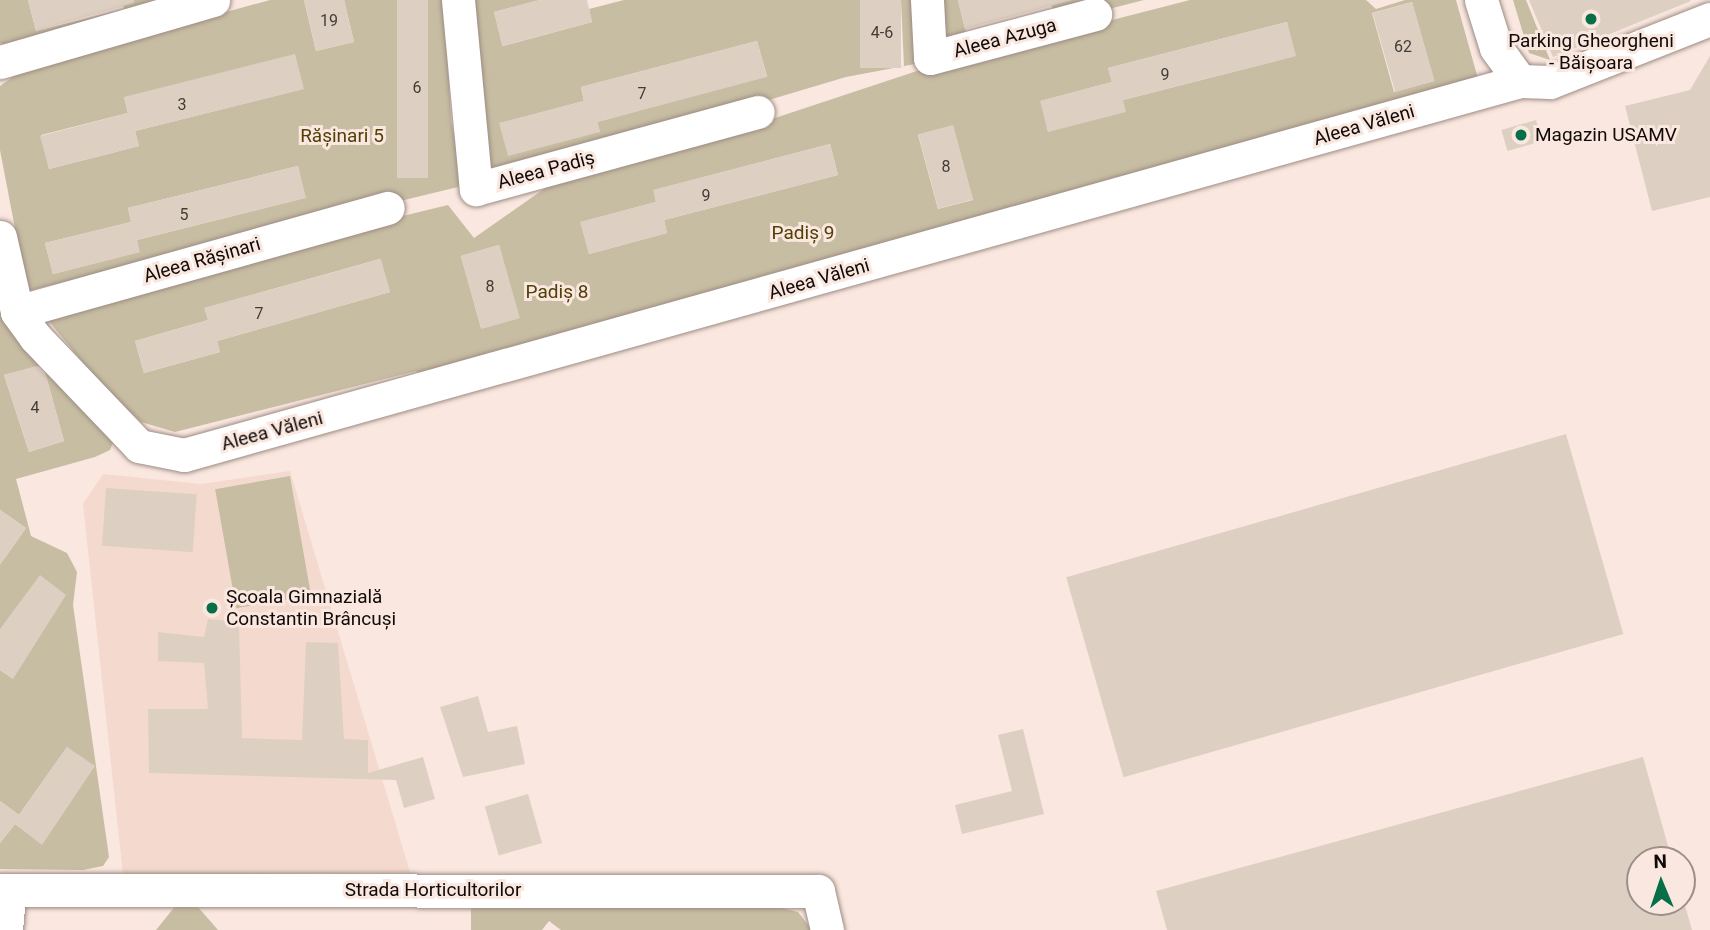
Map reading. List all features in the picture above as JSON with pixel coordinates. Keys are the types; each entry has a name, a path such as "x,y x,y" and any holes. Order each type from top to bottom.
{"street":[{"path":"0,62 213,0"},
{"name":"Aleea Padiș","path":"458,0 476,188 758,112"},
{"name":"Aleea Azuga","path":"926,0 930,58 1095,14"},
{"path":"1481,0 1496,48 1520,81"},
{"name":"Aleea Văleni","path":"16,312 122,430 152,453 184,455 1520,81 1550,82 1710,19"},
{"name":"Aleea Rășinari","path":"16,312 388,208"},
{"path":"0,237 16,312"},
{"name":"Strada Horticultorilor","path":"6,930 5,891 818,891 827,930"}],"shaded area":[{"name":"Școala Gimnazială Constantin Brâncuși","path":"290,471 410,872 123,875 83,504 103,474 201,484"}],"green space":[{"path":"0,0 28,0 36,31 124,9 122,0 170,0 10,47 0,43"},
{"name":"Rășinari 5","path":"270,0 304,0 316,51 354,42 344,0 444,0 451,121 462,174 458,187 27,291 0,150 0,86 27,67","holes":["303,89 135,131 139,146 49,169 41,135 128,113 124,97","298,166 305,198 137,240 139,252 53,274 45,243 131,222 128,208"]},
{"path":"471,0 540,0 494,12 503,46 592,22 589,9 624,0 860,0 864,68 904,66 901,0 923,0 920,63 846,77 642,138 492,169 482,156","holes":["757,41 767,76 597,122 600,132 500,123 584,101 581,87"]},
{"path":"938,0 958,0 966,33 1053,11 1050,0 1144,0 968,45 947,38"},
{"path":"1190,0 1366,0 1376,9 1405,0 1456,0 1480,86 424,378 416,371 175,432 141,422 103,387 43,314 66,298 448,205 474,238 568,172 772,119 926,68","holes":["1412,2 1434,81 1394,92 1372,13","1287,22 1295,56 1123,100 1048,132 1041,101 1112,82 1108,68","953,126 973,200 938,209 918,135","830,144 838,175 664,220 667,233 589,254 581,222 656,202 654,190","499,245 519,318 481,328 461,256","380,259 390,292 217,341 220,352 144,373 135,341 208,320 205,308"]},
{"path":"1513,0 1526,0 1550,60 1529,53"},
{"path":"0,264 115,438 110,450 95,457 16,479 31,536 67,553 77,572 73,605 109,857 103,866 83,870 0,869 0,843 15,824 42,844 67,747 19,815 0,801 0,670 13,679 0,629 0,556 4,559 26,528 0,510","holes":["43,365 64,441 29,452 4,375"]},
{"path":"290,476 311,595 236,608 215,489"},
{"path":"181,899 191,899 218,930 156,930"},
{"path":"471,905 773,906 798,912 812,930 561,930 549,921 542,930 471,930"}],"building":[{"path":"28,0 134,0 134,3 36,31"},
{"path":"304,0 344,0 354,42 316,51"},
{"path":"397,0 428,0 428,178 397,178"},
{"path":"540,0 587,0 592,22 502,46 494,12"},
{"path":"860,0 901,0 901,68 860,68"},
{"path":"958,0 1073,0 965,29"},
{"name":"Parking Gheorgheni - Băișoara","path":"1529,0 1690,0 1691,1 1553,57"},
{"path":"1412,2 1435,81 1395,92 1373,13"},
{"path":"1287,22 1296,56 1123,100 1126,112 1048,132 1040,101 1112,82 1108,68"},
{"path":"757,41 767,77 597,122 600,132 508,156 499,123 584,101 581,87"},
{"path":"295,54 304,89 135,131 139,146 49,169 40,136 128,113 124,97"},
{"path":"1710,56 1710,197 1652,211 1625,106 1690,90"},
{"name":"Magazin USAMV","path":"1536,120 1542,141 1507,151 1501,130"},
{"path":"953,125 973,199 938,209 918,134"},
{"path":"830,144 838,175 664,220 667,233 589,254 580,222 656,202 653,190"},
{"path":"298,166 306,198 137,240 140,252 53,274 45,243 131,222 128,208"},
{"path":"499,245 520,318 481,329 461,256"},
{"path":"381,259 390,292 217,341 220,352 144,373 135,341 208,320 204,308"},
{"path":"36,366 46,376 64,441 29,452 4,375"},
{"path":"1566,434 1623,634 1123,777 1066,577"},
{"path":"106,488 197,494 193,552 102,546"},
{"path":"0,510 26,528 0,565"},
{"path":"40,575 66,595 13,679 0,670 0,629"},
{"path":"208,619 239,622 242,738 302,740 306,642 338,643 344,739 368,740 368,773 423,757 435,799 404,808 396,780 149,773 148,709 208,709 204,663 158,661 158,632 204,637"},
{"path":"478,696 488,732 517,726 525,764 463,777 440,707"},
{"path":"1023,729 1044,814 962,834 955,805 1012,791 998,735"},
{"path":"67,747 95,766 42,845 15,824 0,843 0,801 19,815"},
{"path":"1643,757 1668,846 1626,846 1626,916 1688,916 1692,930 1167,930 1156,891"},
{"path":"528,794 542,843 499,855 485,806"}],"place":[{"name":"Parking Gheorgheni - Băișoara","path":"1591,19"},
{"name":"Magazin USAMV","path":"1521,135"},
{"name":"Școala Gimnazială Constantin Brâncuși","path":"212,608"}],"park label":[{"name":"Padiș 9","path":"803,233"},
{"name":"Padiș 8","path":"557,292"}]}
